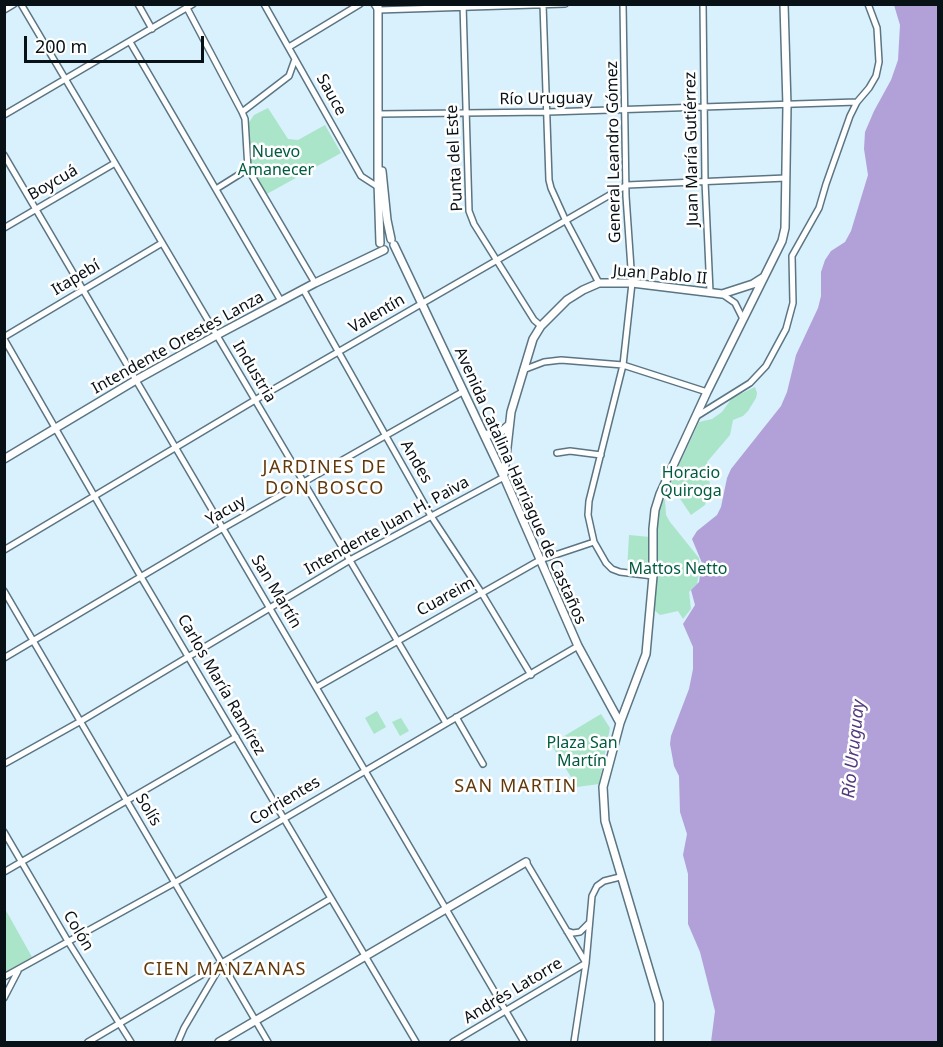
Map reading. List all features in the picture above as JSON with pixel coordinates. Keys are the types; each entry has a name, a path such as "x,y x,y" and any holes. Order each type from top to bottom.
{"street":[{"path":"4,10 14,4"},
{"name":"Industria","path":"21,4 446,723"},
{"path":"138,4 152,28"},
{"name":"Sauce","path":"264,4 361,176 380,187"},
{"path":"289,47 360,4"},
{"path":"376,6 565,4"},
{"name":"General Leandro Gómez","path":"623,4 627,185 632,283 623,365 589,501 588,515 594,542 612,569 653,576"},
{"name":"Juan María Gutiérrez","path":"703,4 705,181 710,292"},
{"path":"659,1042 660,1013 657,994 605,821 603,803 605,779 620,723 646,654 653,576 653,529 660,494 707,392 782,241 785,228 787,106 783,4"},
{"path":"695,417 755,378 766,366 786,329 793,303 792,256 819,208 857,102 873,82 879,62 877,28 868,4"},
{"path":"543,5 549,180 599,283"},
{"path":"4,115 190,6 245,119 248,169 315,283"},
{"name":"Avenida Catalina Harriague de Castaños","path":"376,6 383,248"},
{"name":"Punta del Este","path":"463,6 469,211 474,224 496,260 534,320 541,326"},
{"path":"130,42 281,301"},
{"path":"242,112 289,76 295,59"},
{"name":"Río Uruguay","path":"379,118 857,102"},
{"name":"San Martín","path":"4,155 524,1042"},
{"name":"Boycuá","path":"4,228 115,163"},
{"path":"216,189 248,169"},
{"name":"Valentín","path":"4,550 255,400 627,185 786,178"},
{"name":"Avenida Catalina Harriague de Castaños","path":"380,187 392,242 399,259 504,477 578,646 620,723"},
{"path":"384,238 392,242 392,249 383,248 384,238"},
{"name":"Itapebí","path":"4,338 162,243"},
{"path":"383,248 394,253 399,259"},
{"name":"Intendente Orestes Lanza","path":"4,459 136,380 303,289 368,259 383,248"},
{"name":"Juan Pablo II","path":"504,477 509,425 533,339 541,326 567,300 599,283 632,283 722,294 753,284 765,277"},
{"name":"Andes","path":"303,289 431,516 481,592 531,675"},
{"path":"722,294 735,303 743,319"},
{"name":"Carlos María Ramírez","path":"4,338 141,577 416,1042"},
{"path":"523,370 544,362 561,360 623,365 707,392"},
{"name":"Yacuy","path":"4,658 223,528 464,391"},
{"path":"484,434 494,435 509,425"},
{"path":"556,453 570,451 600,455"},
{"name":"Intendente Juan H. Paiva","path":"4,764 81,721 350,560 504,477"},
{"name":"Cuareim","path":"317,687 540,560 594,542"},
{"name":"Solís","path":"4,591 268,1042"},
{"name":"Corrientes","path":"4,978 176,882 578,646"},
{"path":"456,717 483,764"},
{"path":"4,872 236,737"},
{"name":"Colón","path":"4,832 69,943 131,1042"},
{"path":"219,1042 366,958 526,862 586,963"},
{"path":"574,1042 586,963 592,896 597,886 604,881 620,877"},
{"path":"88,1042 330,899"},
{"path":"567,930 573,933 580,932 590,921"},
{"path":"178,1042 222,963"},
{"name":"Andrés Latorre","path":"453,1042 586,963"},
{"path":"4,998 18,969"}],"green space":[{"name":"Nuevo Amanecer","path":"268,108 288,139 298,140 325,125 341,153 265,195 251,170 248,124 254,115"},
{"name":"Horacio Quiroga","path":"755,387 756,398 748,411 733,420 730,435 707,462 710,486 705,505 691,515 670,484 699,422 712,419 722,412 732,398"},
{"name":"Mattos Netto","path":"662,498 665,500 666,515 670,522 699,558 697,584 689,592 691,609 683,619 678,611 660,615 654,610 658,517"},
{"path":"629,535 650,537 647,572 627,571"},
{"path":"377,711 386,727 374,734 365,718"},
{"name":"Plaza San Martín","path":"601,714 610,728 599,784 577,787 551,744"},
{"path":"401,718 409,731 400,736 392,722"},
{"path":"4,907 32,957 5,972 4,972"}],"water":[{"path":"894,5 938,5 938,1042 711,1042 715,1011 700,952 688,924 688,874 683,855 687,834 680,812 679,776 674,766 670,744 689,689 693,669 693,647 683,624 695,605 691,590 699,582 702,563 692,539 697,531 717,515 731,469 781,406 787,392 796,355 818,308 821,296 821,272 825,260 831,251 845,242 851,231 868,175 864,149 865,132 891,80 898,60 900,25"}],"district":[{"name":"JARDINES DE DON BOSCO","path":"325,478"},
{"name":"SAN MARTIN","path":"516,787"},
{"name":"CIEN MANZANAS","path":"225,970"}]}
